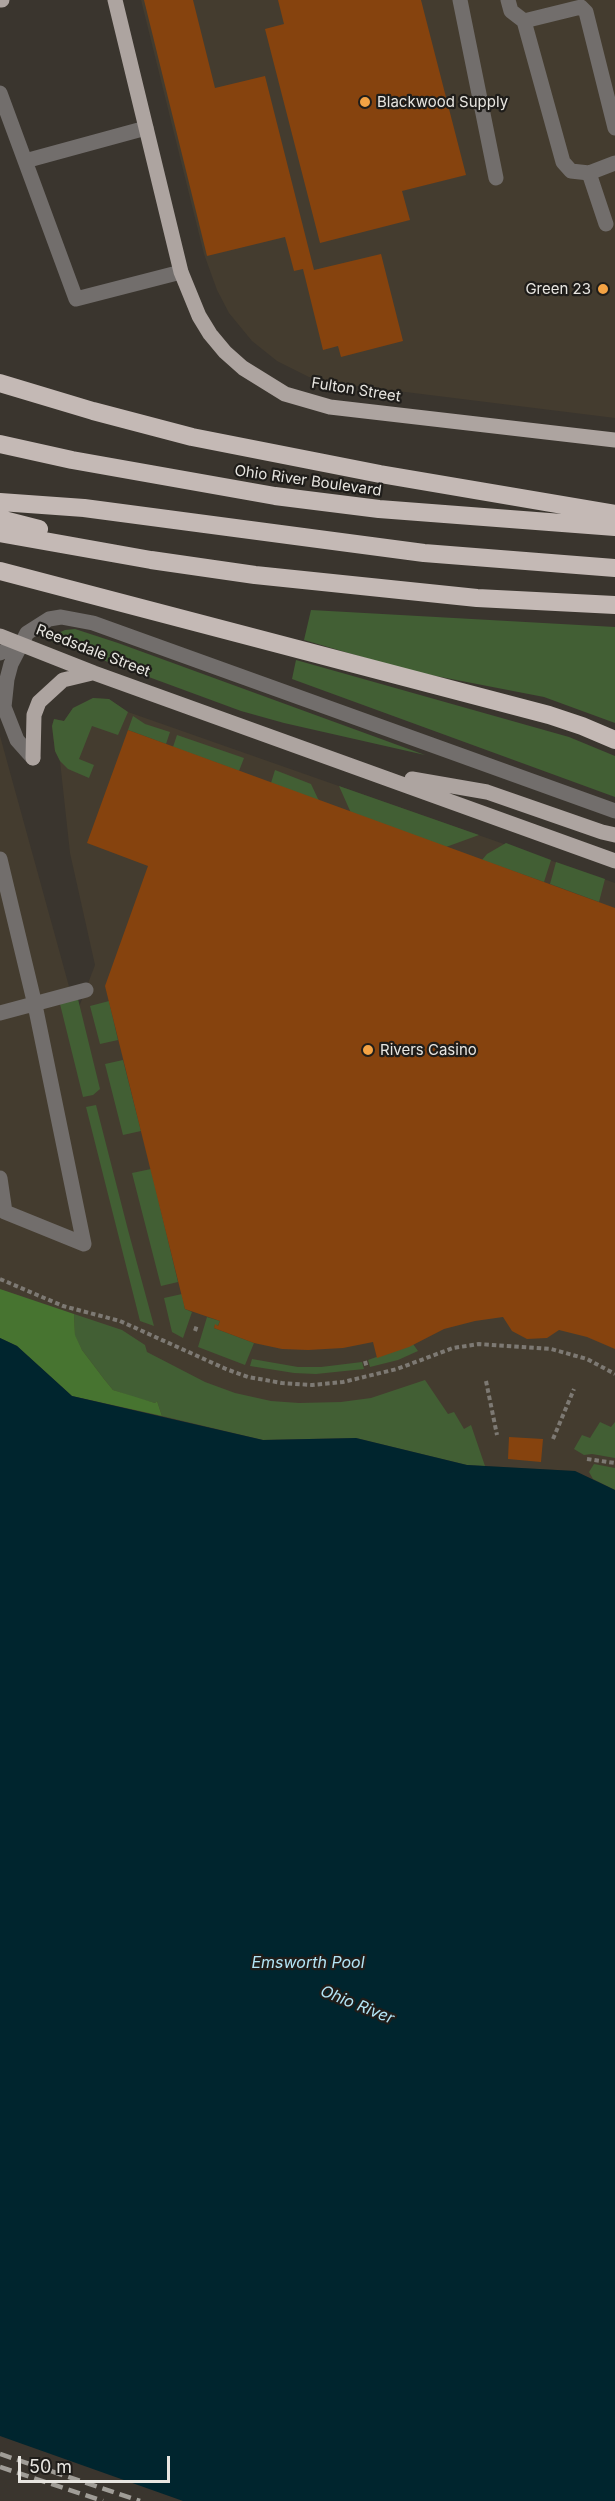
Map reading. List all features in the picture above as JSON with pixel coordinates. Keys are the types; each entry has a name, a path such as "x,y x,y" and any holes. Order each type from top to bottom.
{"highway":[{"path":"0,383 112,417 192,437 380,474 615,514"},
{"name":"Ohio River Boulevard","path":"0,444 72,460 275,496 379,509 615,527"},
{"path":"0,502 48,504 424,553 615,568"},
{"path":"0,519 151,560"},
{"path":"0,533 151,560 366,588 477,598 615,604"},
{"path":"0,571 549,715 615,740"}],"main road":[{"name":"Fulton Street","path":"115,0 181,272 199,316 225,352 263,382 285,394 330,408 615,440"},
{"path":"0,636 22,643"},
{"name":"Reedsdale Street","path":"22,643 94,673 615,861"},
{"path":"33,758 34,715 39,702 63,680 94,673"},
{"path":"374,773 487,792 615,835"}],"street":[{"path":"460,0 496,178"},
{"path":"508,0 510,11 524,21 563,162 571,171 589,173 615,163"},
{"path":"524,21 581,7 586,12 615,128"},
{"path":"0,93 76,299 181,272"},
{"path":"25,161 146,128"},
{"path":"589,173 606,224"},
{"name":"Reedsdale Street","path":"22,643 27,633 49,619 61,617 93,623 615,812"},
{"path":"0,653 22,643"},
{"path":"22,643 11,664 4,707 17,740 33,758"},
{"path":"0,859 35,1005 84,1244 3,1210 0,1178"},
{"path":"0,1013 86,990"}],"path":[{"path":"0,1279 63,1306 120,1321 226,1369 248,1377 282,1383 312,1385 368,1377 453,1348 479,1344 525,1346 561,1351 587,1359 615,1374"},
{"path":"195,1331 197,1325"},
{"path":"365,1361 367,1368"},
{"path":"486,1381 497,1435"},
{"path":"553,1439 573,1389"},
{"path":"587,1459 615,1464"}],"shaded area":[{"path":"141,0 615,0 615,418 325,382 309,377 277,361 252,341 229,313 217,290 204,254"},
{"name":"Rivers Casino","path":"93,698 109,699 128,712 615,883 615,1490 575,1471 467,1465 263,1440 72,1396 17,1346 0,1338 0,736 70,990 79,1007 95,965 70,853 60,761 55,751 52,726 54,719 64,721 73,708"}],"green space":[{"path":"311,610 615,627 615,723 544,697 410,671 304,640"},
{"path":"75,629 425,755 241,711 51,641 56,634"},
{"path":"296,660 569,737 615,756 615,797 292,679"},
{"path":"93,698 109,699 128,712 118,735 92,726 79,759 94,765 89,778 68,769 60,761 55,751 52,726 54,719 64,721 73,708"},
{"path":"133,716 145,724 170,732 166,744 128,730"},
{"path":"177,735 244,758 239,771 173,747"},
{"path":"275,770 311,784 319,801 271,783"},
{"path":"339,786 479,835 446,847 351,813"},
{"path":"506,843 551,860 544,882 482,860 487,854"},
{"path":"556,862 605,879 599,902 550,884"},
{"path":"78,999 100,1089 93,1095 83,1097 60,1004"},
{"path":"109,1001 118,1040 100,1044 90,1006"},
{"path":"123,1060 141,1131 123,1135 105,1064"},
{"path":"96,1105 154,1326 140,1321 86,1107"},
{"path":"151,1169 178,1282 161,1286 132,1173"},
{"path":"0,1289 74,1314 75,1335 82,1350 113,1390 155,1403 157,1401 162,1416 72,1396 17,1346 0,1338"},
{"path":"182,1294 185,1309 192,1312 183,1338 172,1332 164,1298"},
{"path":"74,1314 122,1330 145,1345 147,1352 205,1382 235,1393 271,1401 341,1402 371,1398 425,1380 448,1414 454,1412 464,1429 471,1425 485,1466 467,1465 356,1438 263,1440 162,1416 157,1401 155,1403 113,1390 82,1350 75,1336"},
{"path":"207,1317 220,1321 214,1328 254,1343 245,1365 198,1347"},
{"path":"413,1344 418,1351 398,1360 370,1367 368,1360"},
{"path":"252,1359 298,1367 362,1362 364,1369 316,1374 294,1373 250,1366"},
{"path":"600,1422 611,1427 615,1422 615,1458 584,1455 574,1449 582,1435 590,1438"},
{"path":"594,1464 615,1468 615,1490 593,1479 589,1472"}],"water":[{"name":"Emsworth Pool","path":"0,1338 17,1346 72,1396 263,1440 356,1438 467,1465 575,1471 615,1490 615,2501 183,2501 0,2436"}],"building":[{"path":"144,0 193,0 215,88 265,76 314,270 381,254 403,341 341,357 338,346 323,350 303,269 294,271 285,237 207,256"},
{"name":"Blackwood Supply","path":"278,0 421,0 466,175 402,191 410,220 320,243 265,29 284,24"},
{"name":"Rivers Casino","path":"128,730 615,908 615,1349 587,1337 559,1330 547,1338 527,1339 512,1331 503,1317 444,1329 409,1347 377,1358 373,1342 343,1348 308,1350 282,1349 254,1343 214,1328 215,1324 218,1326 220,1321 185,1309 105,986 148,866 87,843"},
{"path":"509,1437 543,1439 541,1462 508,1459"}],"railway":[{"path":"0,2454 140,2501"},
{"path":"0,2467 103,2501"}],"place":[{"name":"Blackwood Supply","path":"365,102"},
{"name":"Green 23","path":"603,289"},
{"name":"Rivers Casino","path":"368,1050"}],"water label":[{"name":"Ohio River","path":"357,2005"}]}
